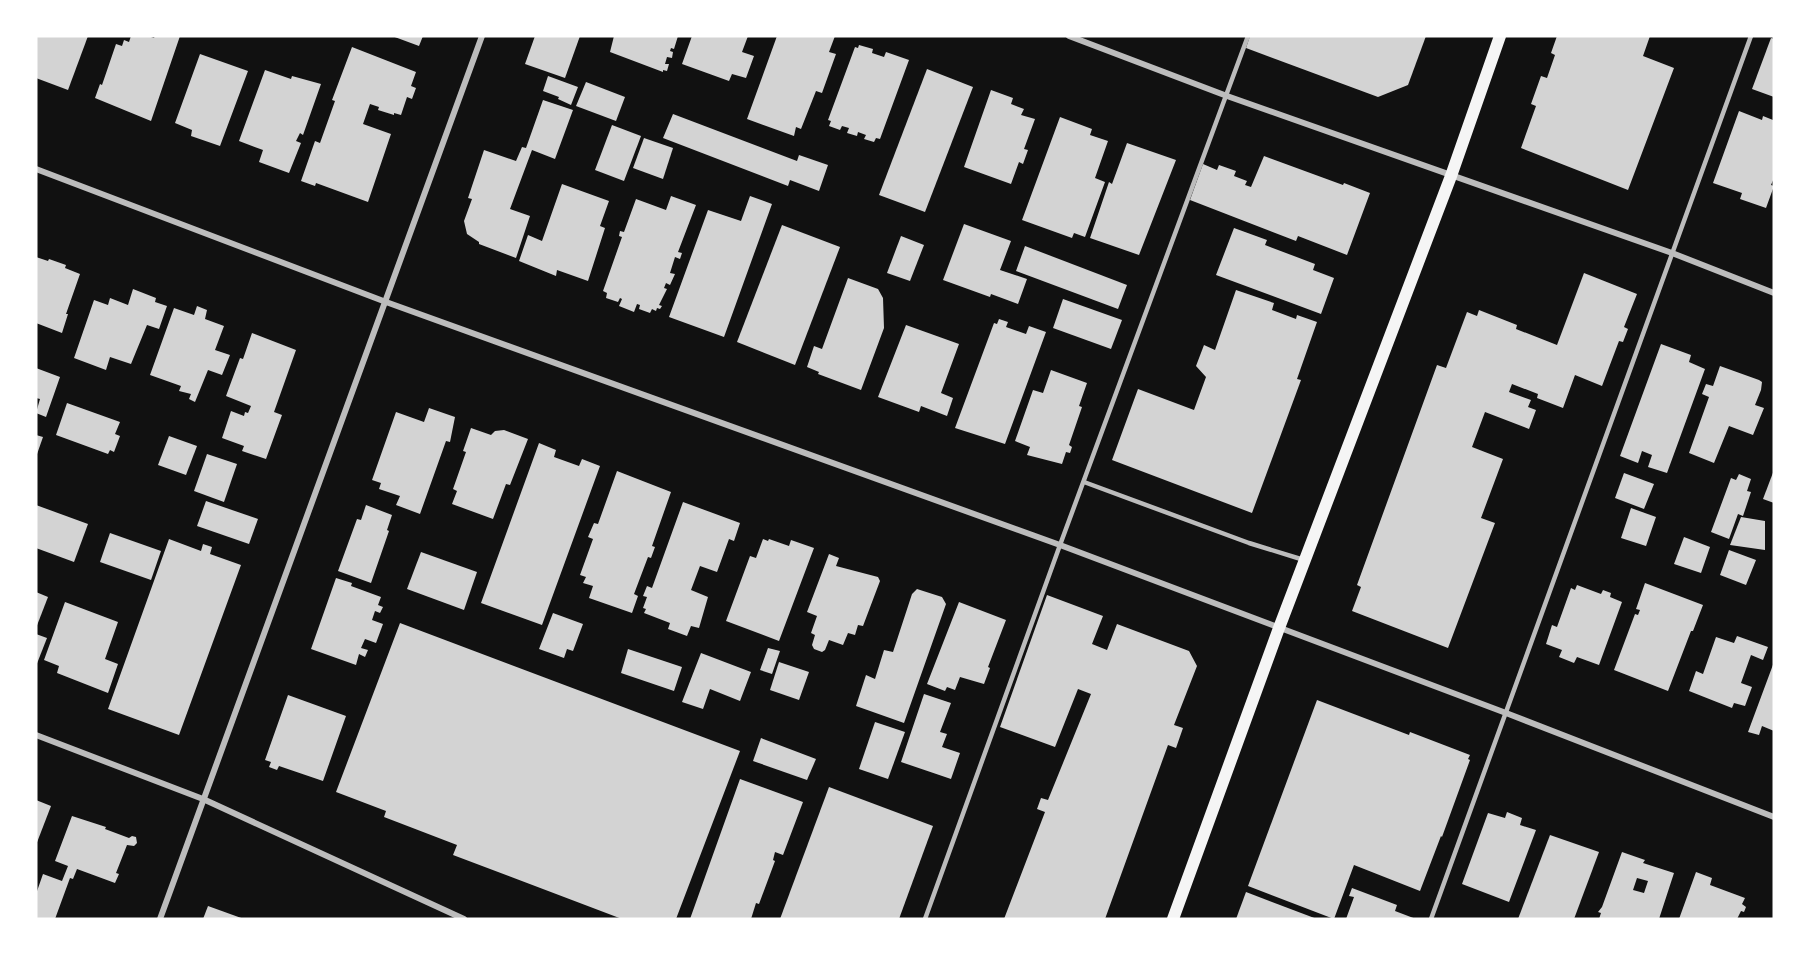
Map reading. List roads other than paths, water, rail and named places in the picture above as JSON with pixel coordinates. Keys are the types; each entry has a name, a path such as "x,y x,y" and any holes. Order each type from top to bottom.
{"main road":[{"path":"1173,919 1304,561 1451,176 1500,36"}],"street":[{"path":"160,919 482,36"},
{"path":"1069,36 1227,96 1672,253 1774,293"},
{"path":"36,169 386,302 1060,545 1774,817"},
{"path":"36,735 203,799 464,919"}],"lane":[{"path":"925,919 1248,36"},
{"path":"1431,919 1751,36"},
{"path":"1084,482 1304,561"}]}
